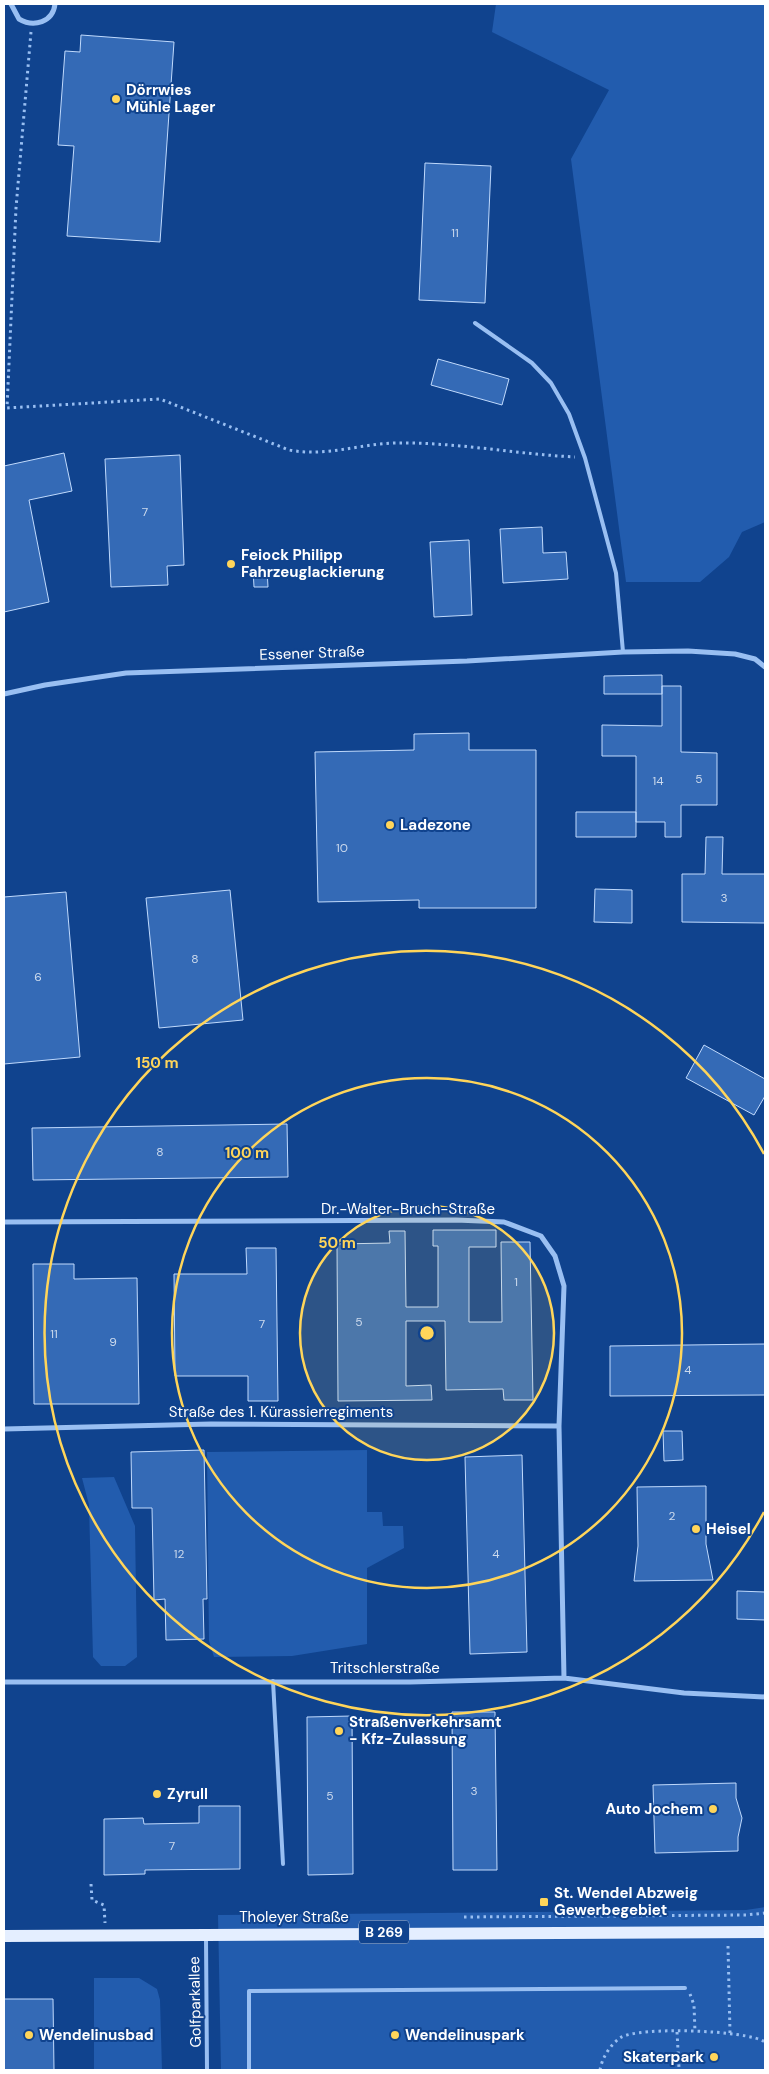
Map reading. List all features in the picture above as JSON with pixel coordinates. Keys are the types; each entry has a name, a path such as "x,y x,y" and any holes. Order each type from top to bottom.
{"main road":[{"name":"Tholeyer Straße","path":"4,1936 765,1932"}],"street":[{"path":"11,4 19,20 32,24 46,20 52,15 56,4"},
{"name":"Essener Straße","path":"4,694 45,685 126,673 467,661 623,652 735,654 755,659 765,667"},
{"name":"Dr.-Walter-Bruch-Straße","path":"4,1222 456,1220 504,1222 541,1236 555,1256 564,1286 559,1426 564,1678"},
{"name":"Straße des 1. Kürassierregiments","path":"4,1429 211,1424 559,1426"},
{"name":"Tritschlerstraße","path":"4,1682 410,1682 564,1678 684,1693 765,1697"}],"lane":[{"path":"475,323 532,363 551,383 569,414 585,458 616,573 623,652"},
{"path":"273,1681 282,1864"},
{"name":"Golfparkallee","path":"206,1934 207,2070"},
{"path":"249,2070 249,1991 684,1988"}],"path":[{"path":"32,24 16,208 7,408 113,400 160,399 289,450 310,454 393,443 443,444 585,458"},
{"path":"91,1884 92,1900 104,1905 106,1934"},
{"path":"728,1932 730,2034"},
{"path":"684,1988 694,2005 694,2032"},
{"path":"600,2070 608,2050 621,2037 640,2031 730,2034 760,2039 765,2042"},
{"path":"677,2032 679,2068"}],"shaded area":[{"path":"496,4 765,4 765,522 742,532 729,557 700,582 626,582 571,159 609,90 492,32"},
{"path":"367,1450 367,1512 382,1512 383,1526 403,1526 404,1548 367,1568 367,1644 292,1656 214,1657 209,1641 207,1452"},
{"path":"114,1477 135,1526 137,1657 125,1666 101,1666 93,1657 89,1505 82,1478"},
{"path":"765,1907 765,2070 221,2070 218,1915 746,1910"},
{"path":"94,1978 139,1978 157,1989 160,2000 162,2070 94,2070"}],"building":[{"name":"Dörrwies Mühle Lager","path":"81,35 174,42 160,242 67,236 74,146 58,145 65,51 80,52"},
{"path":"425,163 491,166 485,303 419,300"},
{"path":"438,359 509,379 502,405 431,385"},
{"path":"64,453 72,491 29,500 49,602 4,612 4,466"},
{"path":"180,455 184,565 167,566 168,585 111,587 105,459"},
{"path":"542,527 543,553 566,552 568,579 503,583 500,529"},
{"path":"469,540 472,615 434,617 430,542"},
{"path":"253,569 267,569 268,587 254,587"},
{"path":"662,675 662,694 604,694 604,676"},
{"path":"662,686 681,686 681,752 717,753 717,805 681,805 681,837 665,837 665,822 636,822 636,756 602,756 602,725 662,726"},
{"path":"469,733 469,750 536,750 536,908 419,908 419,900 318,902 315,752 414,750 414,734"},
{"path":"576,812 636,812 636,837 576,837"},
{"path":"706,837 723,837 722,874 765,874 765,923 682,922 682,874 705,874"},
{"path":"595,889 632,890 632,923 594,922"},
{"path":"230,890 243,1020 159,1028 146,898"},
{"path":"66,892 80,1057 4,1064 4,897"},
{"path":"704,1045 765,1079 765,1096 754,1115 686,1078"},
{"path":"287,1124 288,1177 33,1180 32,1128"},
{"path":"433,1230 496,1230 496,1247 469,1247 469,1322 502,1322 501,1242 530,1242 533,1400 504,1400 503,1389 446,1390 445,1321 406,1321 406,1386 431,1385 432,1400 338,1401 337,1244 390,1243 389,1231 405,1231 406,1307 438,1307 438,1246 433,1246"},
{"path":"246,1248 276,1248 278,1401 248,1401 248,1376 175,1376 174,1274 247,1274"},
{"path":"33,1264 74,1264 74,1279 137,1278 139,1404 34,1404"},
{"path":"765,1344 765,1395 610,1396 610,1346"},
{"path":"663,1431 682,1431 683,1460 664,1461"},
{"path":"204,1450 207,1599 203,1599 204,1639 166,1640 165,1599 154,1600 152,1508 132,1508 131,1452"},
{"path":"522,1455 527,1652 470,1654 465,1457"},
{"path":"706,1486 706,1544 713,1580 634,1581 638,1546 637,1487"},
{"path":"737,1591 765,1592 765,1620 737,1619"},
{"path":"452,1712 495,1712 497,1870 453,1870"},
{"path":"352,1716 353,1874 308,1875 307,1717"},
{"path":"736,1783 736,1798 742,1818 738,1837 738,1851 655,1853 653,1785"},
{"path":"199,1806 240,1806 240,1869 145,1870 145,1874 104,1875 104,1819 143,1818 144,1824 199,1823"},
{"name":"Wendelinusbad","path":"4,1999 53,1999 54,2070 4,2070"}],"place":[{"name":"Dörrwies Mühle Lager","path":"116,99"},
{"name":"Feiock Philipp Fahrzeuglackierung","path":"231,564"},
{"name":"Ladezone","path":"390,825"},
{"name":"Heisel","path":"696,1529"},
{"name":"Straßenverkehrsamt - Kfz-Zulassung","path":"339,1731"},
{"name":"Zyrull","path":"157,1794"},
{"name":"Auto Jochem","path":"713,1809"},
{"name":"St. Wendel Abzweig Gewerbegebiet","path":"544,1902"},
{"name":"Wendelinusbad","path":"29,2035"},
{"name":"Wendelinuspark","path":"395,2035"},
{"name":"Skaterpark","path":"714,2057"}]}
